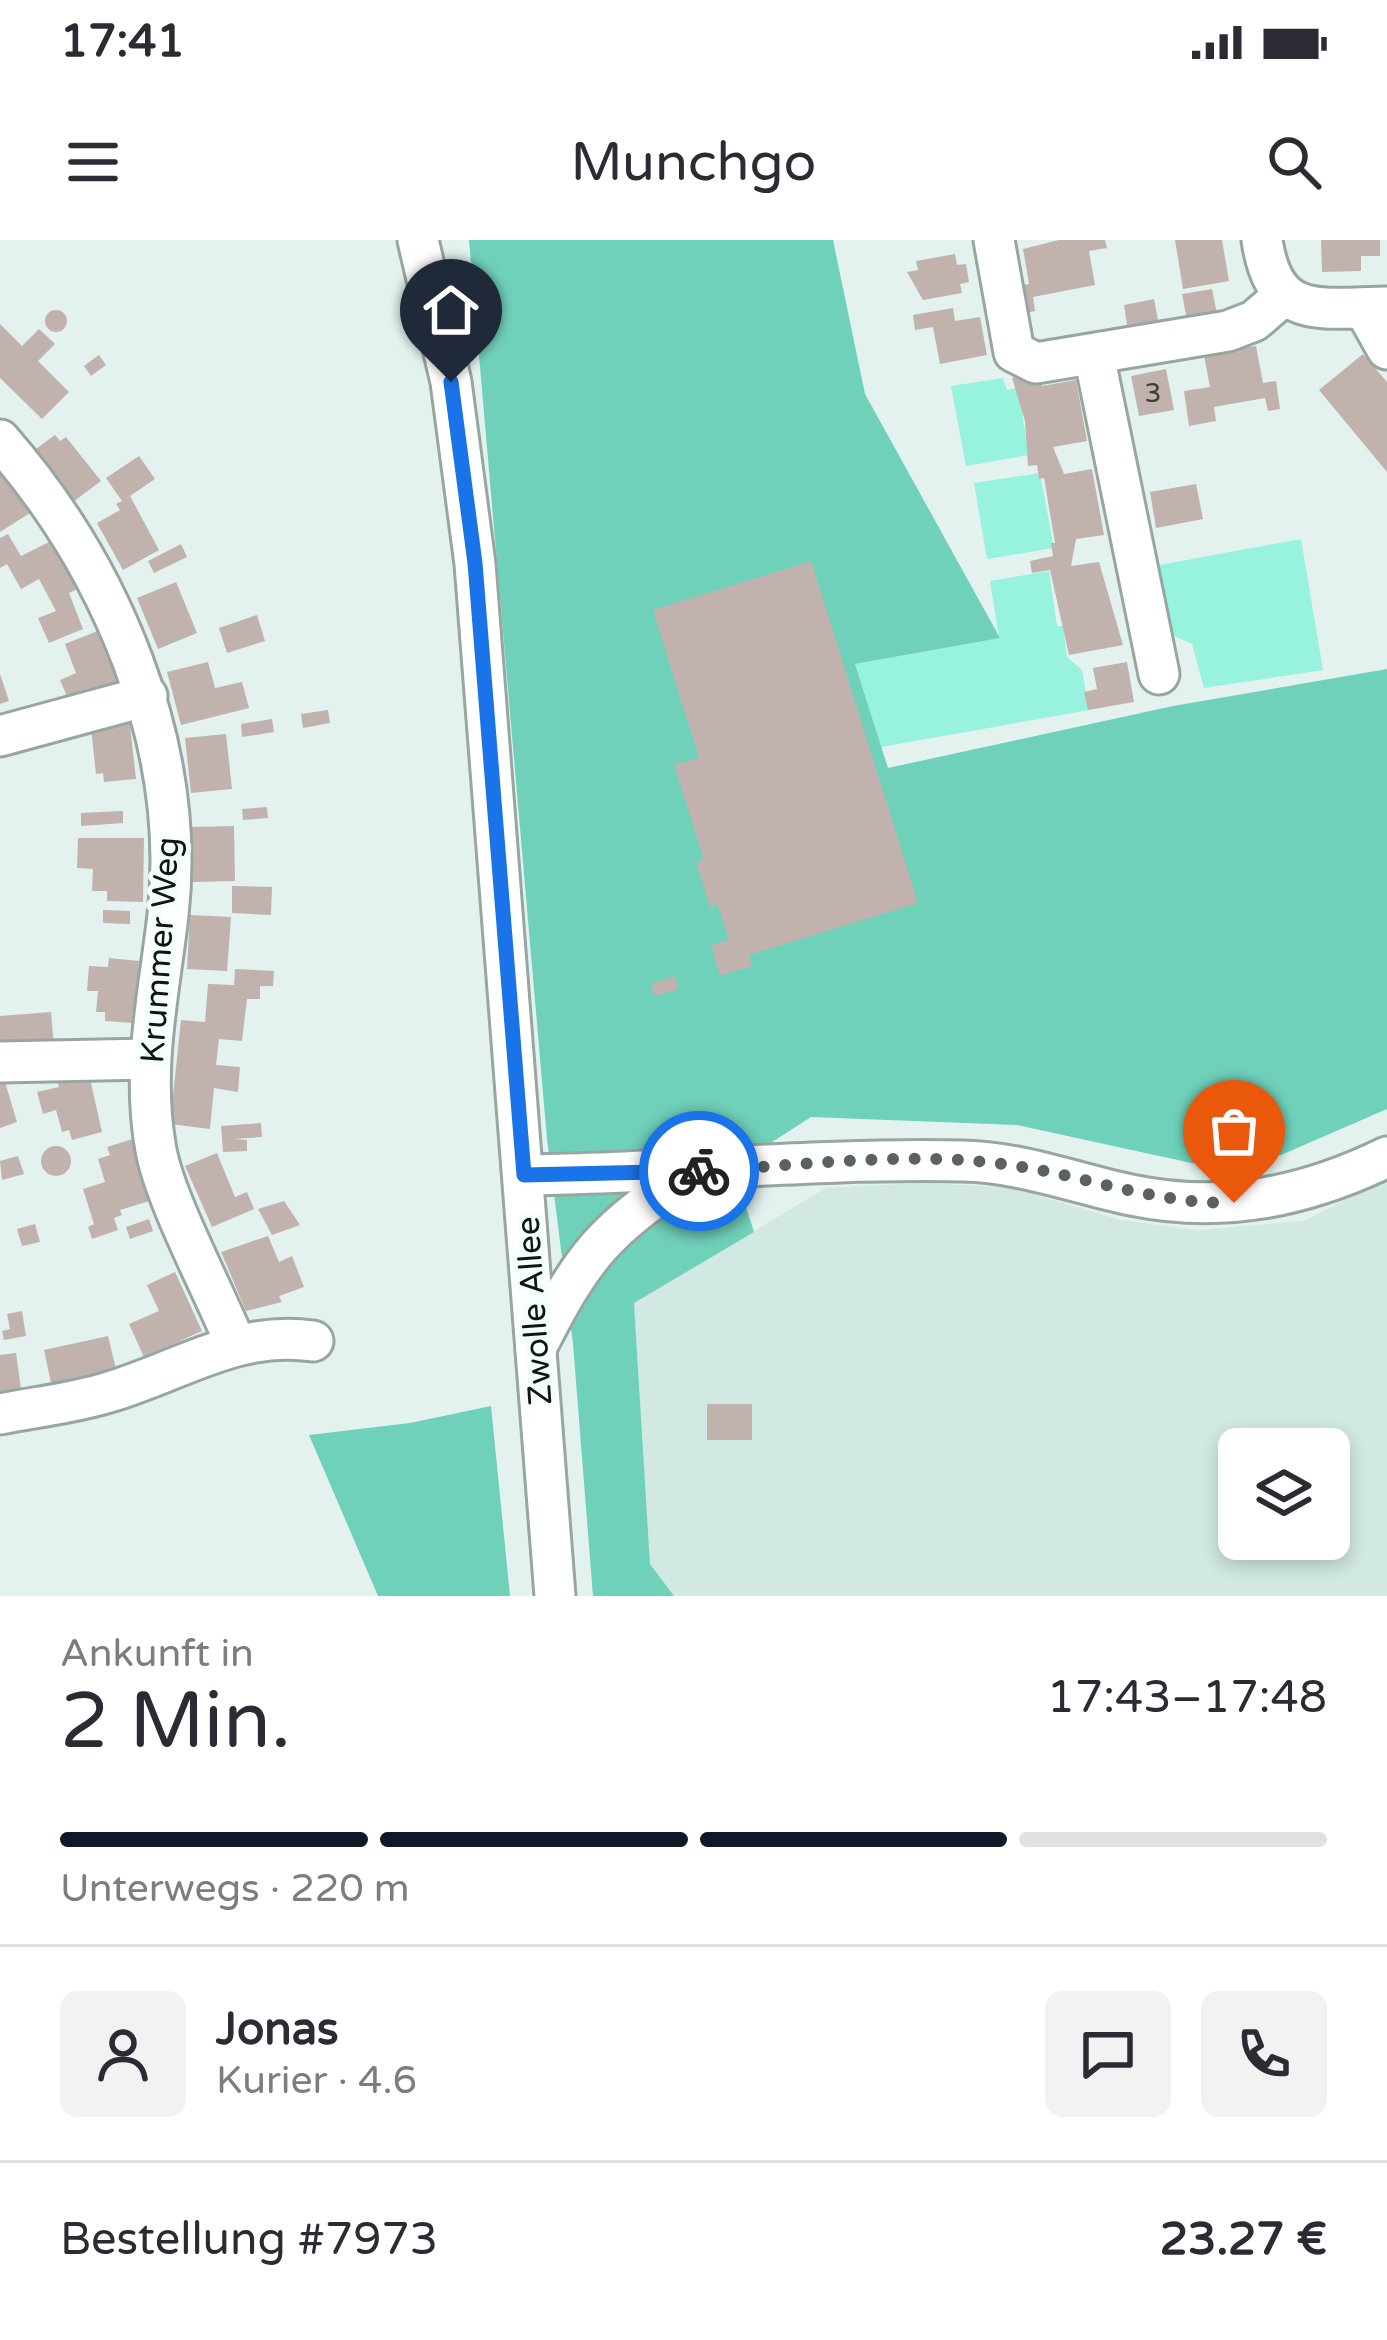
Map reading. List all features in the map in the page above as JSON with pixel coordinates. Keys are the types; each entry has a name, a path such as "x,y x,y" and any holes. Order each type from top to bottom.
{"street":[{"name":"Zwolle Allee","path":"418,240 465,471 556,1596"},
{"path":"994,240 1014,352 1036,363 1228,331 1255,321 1282,297"},
{"path":"1262,240 1267,275 1282,297 1311,306 1376,308 1387,350"},
{"path":"1094,355 1159,674"},
{"name":"Krummer Weg","path":"0,440 34,479 89,568 147,696 164,767 168,838 168,913 154,995 150,1059 156,1154 236,1342"},
{"path":"0,736 147,696"},
{"path":"0,1062 150,1059"},
{"path":"524,1175 965,1161 1048,1172 1145,1197 1234,1203 1310,1189 1387,1157"},
{"path":"536,1348 588,1253 632,1212 692,1172"},
{"path":"0,1414 106,1394 236,1342 284,1336 313,1341"}],"shaded area":[{"path":"1387,1178 1387,1596 674,1596 650,1564 634,1303 826,1188 920,1183 1008,1187 1121,1220 1196,1230 1304,1221"}],"green space":[{"path":"469,240 833,240 865,394 1000,638 855,664 888,768 1173,706 1387,669 1387,1109 1281,1155 1196,1164 1017,1125 811,1117 733,1167 754,1232 634,1303 650,1564 674,1596 593,1596 573,1344 547,1139"},
{"path":"1003,378 1007,390 1018,388 1029,455 966,466 951,386"},
{"path":"1040,473 1054,548 987,559 974,483"},
{"path":"1301,539 1323,670 1204,688 1192,644 1160,630 1149,567"},
{"path":"1049,571 1057,626 1063,626 1067,657 1082,670 1089,710 881,747 855,664 999,638 990,581"},
{"path":"491,1406 510,1596 378,1596 309,1435 410,1423"}],"building":[{"path":"1059,240 1105,240 1107,248 1089,251 1095,285 1033,297 1035,311 1021,314 1016,286 1029,284 1023,249"},
{"path":"1175,240 1222,240 1229,281 1183,289"},
{"path":"1321,240 1380,240 1380,256 1361,256 1361,271 1322,272"},
{"path":"955,254 957,265 966,264 969,282 960,284 962,293 923,300 907,272 918,270 916,261"},
{"path":"1212,289 1217,314 1187,320 1182,294"},
{"path":"1154,299 1159,325 1128,331 1124,305"},
{"path":"953,308 955,321 980,317 987,355 940,364 933,327 915,330 913,315"},
{"path":"56,310 67,321 56,332 45,321"},
{"path":"0,324 22,346 39,329 55,344 38,361 69,392 42,419 0,378"},
{"path":"1256,346 1263,383 1276,381 1280,409 1268,411 1265,398 1214,407 1216,421 1189,426 1184,391 1210,387 1204,355"},
{"path":"1363,354 1387,382 1387,472 1319,390"},
{"path":"99,355 106,365 91,376 84,366"},
{"path":"1166,369 1174,410 1139,416 1131,376"},
{"path":"1039,373 1042,386 1076,380 1087,441 1053,447 1064,474 1092,469 1104,535 1076,539 1071,566 1099,562 1123,645 1069,655 1050,570 1032,573 1030,561 1053,556 1051,543 1055,543 1044,478 1039,479 1037,465 1028,466 1025,421 1012,378"},
{"path":"55,435 60,441 66,437 101,481 69,505 29,454"},
{"path":"0,453 41,506 0,532"},
{"path":"139,456 155,479 130,496 159,550 123,570 97,523 120,510 116,504 122,501 106,478"},
{"path":"1196,484 1203,519 1156,528 1150,492"},
{"path":"8,534 21,556 63,535 90,583 69,593 83,629 49,643 38,618 56,611 39,579 21,589 7,564 0,568 0,538"},
{"path":"181,544 187,557 154,573 148,561"},
{"path":"811,561 918,903 749,955 752,966 720,976 711,945 729,940 718,905 710,907 696,862 704,860 674,765 699,758 653,610"},
{"path":"176,582 197,633 158,649 137,598"},
{"path":"257,615 265,641 227,653 219,628"},
{"path":"110,626 134,685 71,706 60,680 76,673 65,644"},
{"path":"208,662 215,688 242,682 249,708 181,725 167,672"},
{"path":"1127,662 1134,702 1088,710 1084,692 1097,689 1093,668"},
{"path":"0,674 9,701 0,704"},
{"path":"328,710 330,723 303,728 301,714"},
{"path":"129,717 136,779 104,782 103,773 96,774 91,728"},
{"path":"272,719 274,732 242,737 241,724"},
{"path":"226,734 232,789 191,793 185,738"},
{"path":"267,807 268,818 243,820 242,809"},
{"path":"123,811 123,823 81,826 81,813"},
{"path":"234,826 235,881 192,882 192,827"},
{"path":"78,838 144,838 143,902 107,901 107,891 92,891 93,869 77,868"},
{"path":"232,886 272,887 271,915 232,913"},
{"path":"103,910 130,911 130,924 103,923"},
{"path":"190,915 231,917 227,971 187,969"},
{"path":"109,958 139,961 134,1023 105,1021 105,1012 96,1012 98,991 87,991 89,966 108,967"},
{"path":"235,969 274,971 273,986 260,986 260,999 247,999 242,1041 219,1039 216,1065 240,1067 238,1092 214,1088 210,1129 170,1124 181,1020 205,1022 208,984 234,985"},
{"path":"675,976 678,989 655,996 651,984"},
{"path":"51,1012 54,1047 0,1052 0,1016"},
{"path":"88,1070 102,1132 72,1140 69,1130 62,1132 56,1110 43,1114 37,1092 59,1087 55,1072"},
{"path":"5,1082 17,1122 0,1128 0,1083"},
{"path":"261,1123 262,1137 233,1139 247,1140 247,1151 223,1152 221,1126"},
{"path":"136,1138 156,1199 120,1210 122,1215 114,1218 118,1230 92,1239 88,1227 94,1224 83,1189 105,1182 98,1159 110,1155 107,1147"},
{"path":"56,1146 71,1161 56,1176 41,1161"},
{"path":"217,1153 235,1197 247,1192 254,1209 212,1227 185,1166"},
{"path":"18,1156 24,1174 2,1180 0,1161"},
{"path":"284,1201 300,1225 272,1235 258,1209"},
{"path":"149,1219 153,1231 130,1239 126,1227"},
{"path":"35,1224 40,1242 22,1246 17,1229"},
{"path":"268,1236 279,1262 292,1256 304,1287 279,1296 282,1302 246,1311 221,1252"},
{"path":"175,1272 202,1331 144,1357 129,1324 159,1311 147,1285"},
{"path":"22,1311 26,1336 4,1340 2,1331 10,1329 7,1314"},
{"path":"108,1336 116,1369 51,1383 44,1350"},
{"path":"16,1353 21,1389 0,1392 0,1355"},
{"path":"707,1404 752,1404 752,1440 707,1440"}],"way so far":[{"path":"699,1171 965,1161 1048,1172 1161,1200 1234,1203"}],"route":[{"path":"451,382 475,563 524,1175 699,1171"}]}
